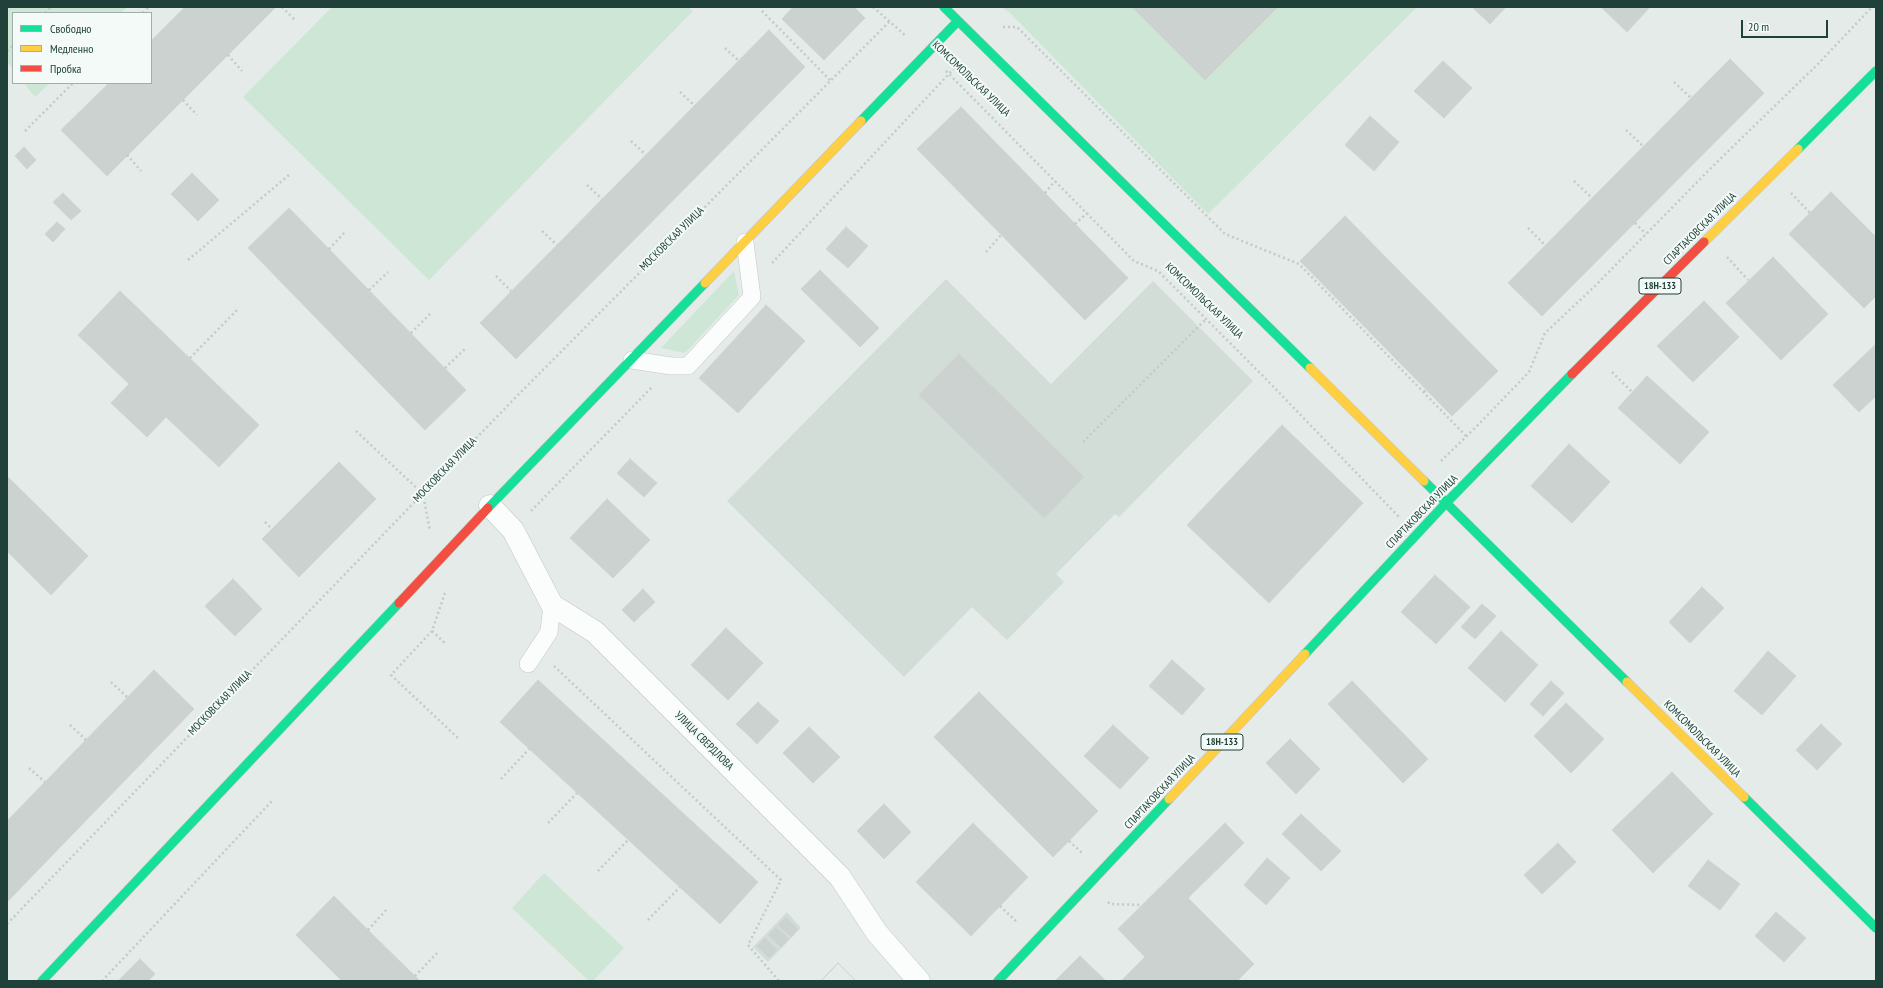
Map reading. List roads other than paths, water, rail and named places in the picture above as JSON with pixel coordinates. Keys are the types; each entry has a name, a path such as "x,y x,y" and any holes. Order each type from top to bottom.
{"street":[{"name":"КОМСОМОЛЬСКАЯ УЛИЦА","path":"944,7 1876,928"},
{"path":"42,981 490,506 958,21"},
{"name":"СПАРТАКОВСКАЯ УЛИЦА","path":"998,981 1446,503 1593,353 1876,71"},
{"path":"490,506 513,530 552,606"},
{"name":"УЛИЦА СВЕРДЛОВА","path":"552,606 595,632 840,877 877,933 920,981"}],"lane":[{"path":"632,360 671,366 688,366 752,297 745,242"},
{"path":"533,657 549,632 552,606"}]}
